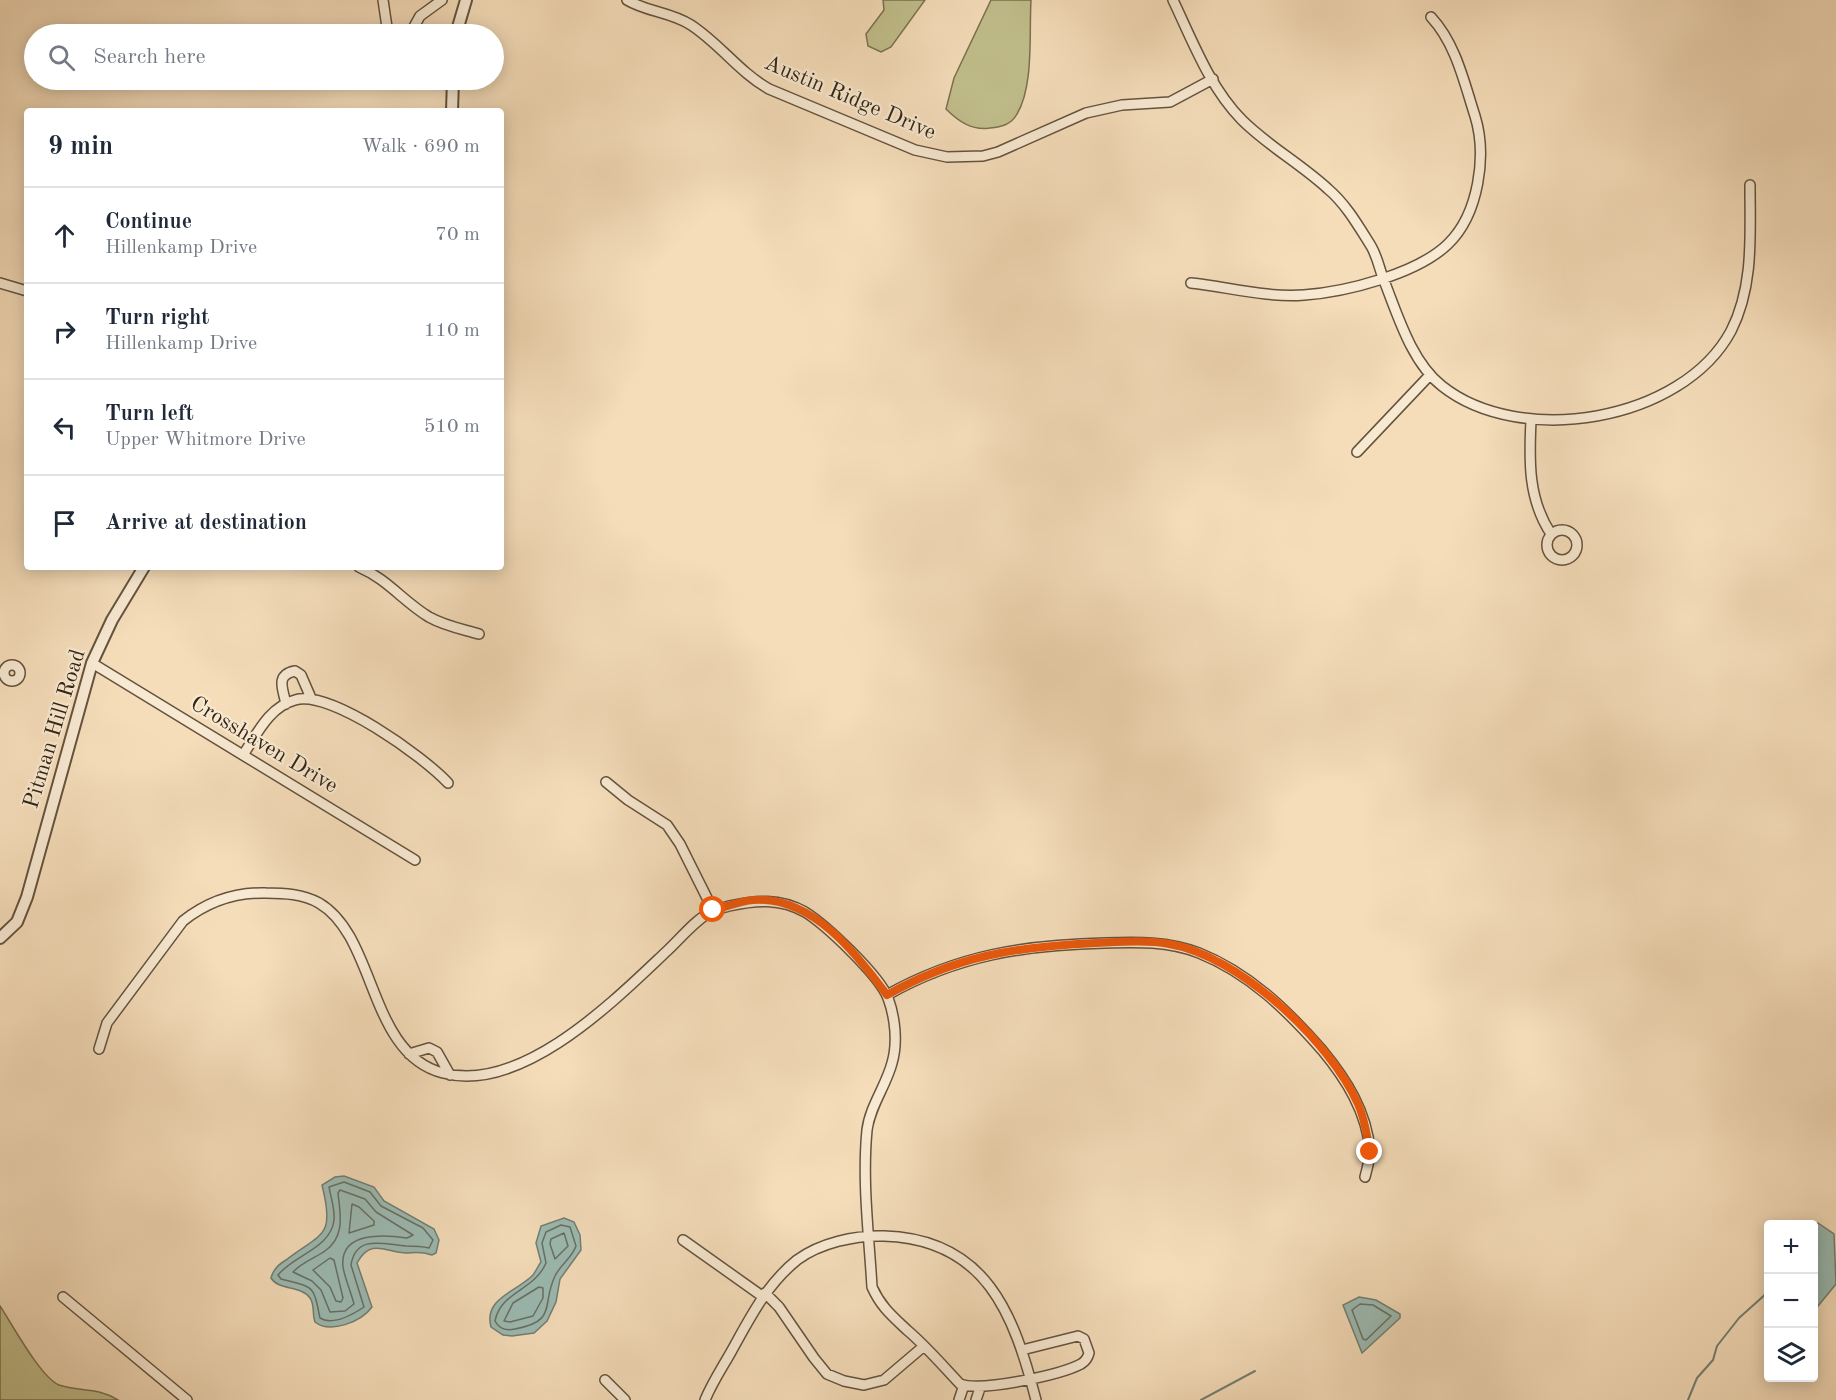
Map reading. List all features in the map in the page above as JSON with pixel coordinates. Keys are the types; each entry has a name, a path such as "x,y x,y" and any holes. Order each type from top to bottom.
{"street":[{"path":"383,0 387,24"},
{"path":"416,24 420,16 442,0"},
{"path":"459,24 466,0"},
{"name":"Austin Ridge Drive","path":"627,0 640,8 666,14 687,23 711,38 749,78 769,89 915,150 947,157 983,156 998,152 1086,113 1122,105 1170,102 1213,80"},
{"path":"1173,0 1213,80 1240,119 1304,168 1343,204 1373,249 1414,351 1429,376 1476,407 1532,420 1578,418 1619,412 1674,387 1716,353 1740,311 1749,275 1750,185"},
{"path":"1191,282 1302,296 1338,291 1383,278 1424,260 1448,243 1463,222 1481,168 1481,135 1444,31 1431,17"},
{"path":"452,108 453,90"},
{"path":"0,283 24,290"},
{"path":"1357,452 1429,376"},
{"path":"1532,420 1530,479 1533,495 1551,534"},
{"name":"Pitman Hill Road","path":"0,938 17,922 27,897 92,663 112,620 142,570"},
{"path":"366,570 376,574 429,617 449,626 479,634"},
{"name":"Crosshaven Drive","path":"92,663 415,860"},
{"path":"286,704 281,685 286,672 295,671 300,675 311,698"},
{"path":"243,755 272,711 293,700 311,698 337,705 430,764 448,783"},
{"path":"606,782 628,800 667,825 680,844 713,910"},
{"path":"99,1049 106,1023 183,921 199,908 229,896 262,893 291,894 319,903 335,918 349,937 387,1023 409,1054 430,1068 462,1077 503,1070 534,1058 567,1038 598,1014 713,910 753,900 783,903 798,908 830,930 887,995 896,1037 893,1062 873,1108 867,1131 865,1161 872,1287 878,1300 887,1314 964,1385 980,1388 1030,1378 1081,1364 1087,1359 1088,1346 1078,1336 1022,1350"},
{"path":"887,995 923,975 998,952 1044,946 1158,943 1199,953 1228,967 1260,987 1297,1022 1333,1063 1350,1090 1363,1119 1370,1152 1365,1177"},
{"path":"409,1054 429,1048 437,1052 450,1075"},
{"path":"705,1400 763,1295 791,1266 810,1252 823,1246 869,1236 911,1237 933,1245 971,1265 999,1296 1022,1350 1036,1400"},
{"path":"683,1240 763,1295 784,1314 827,1374 844,1381 864,1385 884,1380 924,1346"},
{"path":"63,1298 187,1400"},
{"path":"605,1380 625,1400"},
{"path":"958,1400 964,1385"},
{"path":"976,1400 980,1388"}],"shaded area":[{"path":"883,0 925,0 891,47 881,52 868,46 866,34 884,10"},
{"path":"991,0 1031,0 1030,59 1026,89 1015,118 1002,126 983,129 966,124 946,109 954,78"},
{"path":"0,1306 36,1362 52,1380 59,1385 96,1391 118,1400 0,1400"}],"water":[{"path":"344,1176 374,1187 384,1201 434,1229 439,1240 436,1253 432,1255 420,1252 400,1253 380,1248 368,1250 357,1263 372,1307 353,1322 329,1327 315,1322 312,1304 306,1294 279,1285 271,1278 279,1265 323,1232 327,1215 322,1185 335,1177"},
{"path":"564,1218 574,1222 580,1235 581,1250 560,1279 556,1302 547,1321 534,1333 503,1335 491,1327 492,1309 503,1296 527,1281 541,1262 536,1243 541,1226"},
{"path":"1818,1223 1834,1234 1836,1284 1818,1306"},
{"path":"1359,1297 1376,1300 1400,1314 1400,1318 1362,1353 1343,1305"}],"waterway":[{"path":"1688,1400 1697,1378 1713,1360 1717,1346 1739,1318 1764,1296"},
{"path":"1201,1400 1255,1371"}],"route":[{"path":"713,910 753,900 783,903 798,908 830,930 887,995 923,975 998,952 1044,946 1135,942 1169,944 1199,953 1228,967 1260,987 1297,1022 1333,1063 1358,1104 1370,1152"}]}
